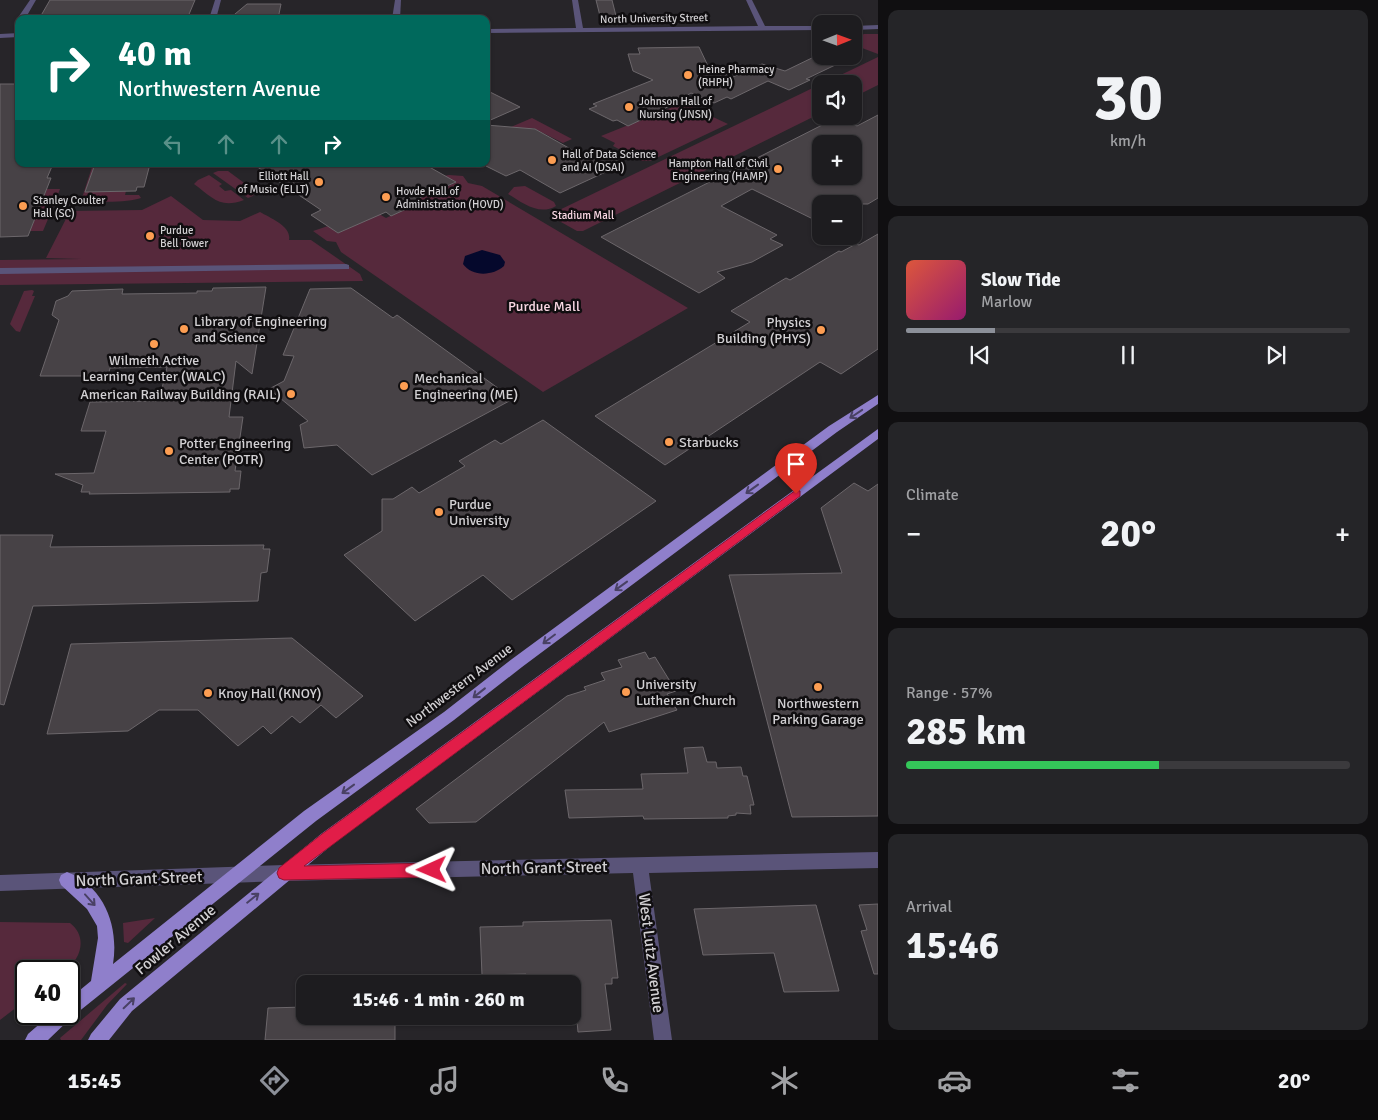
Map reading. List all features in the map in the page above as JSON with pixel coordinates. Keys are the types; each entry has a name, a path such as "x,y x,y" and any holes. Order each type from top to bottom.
{"main road":[{"name":"Northwestern Avenue","path":"80,1001 310,816 449,716 517,663 833,429 878,399"},
{"path":"284,873 327,839 878,433"},
{"name":"Fowler Avenue","path":"97,1040 126,1005 284,873"},
{"path":"67,880 81,891 97,908 106,924 109,940 100,985"},
{"path":"34,1040 52,1025"}],"street":[{"path":"24,15 33,0"},
{"path":"213,15 218,0"},
{"path":"396,15 398,0"},
{"path":"575,0 580,30"},
{"path":"749,0 762,28"},
{"path":"862,28 878,27"},
{"path":"10,35 15,28"},
{"name":"North University Street","path":"490,31 812,28"},
{"path":"0,36 15,35"},
{"path":"0,272 346,267"},
{"name":"North Grant Street","path":"0,883 284,873 878,860"},
{"name":"West Lutz Avenue","path":"640,866 663,1040"}],"green space":[{"path":"878,34 878,54 862,48 862,35"},
{"path":"878,57 878,85 862,93 862,75 841,75"},
{"name":"Stadium Mall","path":"812,88 812,117 583,231 577,231 552,217 553,213"},
{"path":"683,103 728,124 650,161 642,161 613,146 615,143 601,136"},
{"path":"532,118 572,139 563,143 533,128 510,136 506,129"},
{"path":"92,167 94,167 85,192 126,191 125,195 139,195 141,198 111,202 82,198"},
{"path":"228,171 255,191 253,196 248,198 213,173"},
{"path":"209,175 222,184 219,186 225,191 231,190 244,200 223,203 212,198 194,184"},
{"name":"Purdue Mall","path":"444,176 463,176 468,183 482,186 688,308 543,392 341,252 336,242 327,241 313,231 328,226 338,233 379,214 386,218 422,201 414,199 455,183"},
{"path":"525,186 554,202 556,206 550,209 537,209 508,194 514,187"},
{"path":"47,189 60,189 53,207 47,208 45,212 51,212 43,231 30,231"},
{"path":"171,196 203,220 240,221 260,212 284,227 289,235 289,240 311,240 360,274 363,281 0,285 0,260 81,259 46,258 70,211 142,210"},
{"path":"24,291 34,291 32,296 35,296 20,332 16,331 10,324"},
{"path":"155,918 128,943 124,942 123,923"},
{"path":"0,922 70,923 76,929 81,941 75,960 15,960 15,1008 0,1020"},
{"path":"125,983 127,984 107,1005 81,1040 61,1040 60,1038 75,1025 80,1025 80,1021"}],"water":[{"path":"482,250 500,255 505,262 504,266 494,272 483,274 472,271 463,264 465,256"}],"building":[{"path":"50,0 195,0 189,15 41,15"},
{"path":"596,0 612,0 616,16 600,16"},
{"path":"247,4 281,4 279,15 234,15"},
{"path":"699,47 708,66 733,77 762,64 785,71 812,58 812,65 835,65 812,75 806,79 810,80 789,90 768,81 731,99 727,97 714,103 691,93 664,109 628,126 589,109 597,106 593,104 653,80 633,71 628,54 640,54 638,48"},
{"path":"0,84 15,84 15,167 52,167 47,178 51,178 28,236 0,237"},
{"path":"490,92 520,107 490,120"},
{"path":"878,115 878,198 868,204 862,204 862,195 812,195 812,219 752,189 721,206 777,235 770,239 783,245 752,262 717,272 725,278 699,293 601,237 822,125 862,125"},
{"name":"Hall of Data Science and AI (DSAI)","path":"490,125 535,129 583,156 597,151 623,164 560,193 520,170 506,176 488,167 490,167"},
{"path":"94,167 149,167 144,187 137,187 136,191 85,192"},
{"path":"257,167 429,167 456,182 411,202 415,205 391,216 386,212 338,233 311,215 321,210"},
{"path":"878,234 878,349 841,374 820,362 665,465 595,416 750,322 731,311 786,278 790,280 839,251 841,252 854,245 862,245"},
{"path":"266,287 252,374 236,361 229,417 243,417 235,471 241,471 239,489 230,489 230,492 89,494 90,492 81,492 83,485 55,474 94,473 106,431 81,431 90,402 159,401 167,367 110,368 108,376 40,376 59,320 52,315 56,301 68,296 72,291 123,289 122,294 197,293 197,291 212,291 213,288"},
{"name":"Mechanical Engineering (ME)","path":"351,288 393,318 397,315 513,399 372,475 337,445 304,448 300,425 308,421 269,389 284,381 294,356 283,355 310,289"},
{"path":"543,420 656,501 512,600 483,575 415,621 344,555 382,531 382,499 393,499 412,487 419,493 465,466 459,461 495,440 501,444"},
{"name":"Northwestern Parking Garage","path":"854,483 868,491 878,484 878,816 792,817 729,575 842,573 821,508"},
{"path":"0,535 53,535 50,547 264,545 263,549 270,549 267,572 261,573 258,601 33,606 4,705 0,704"},
{"name":"Knoy Hall (KNOY)","path":"292,638 363,696 336,718 321,705 300,723 292,716 271,734 263,726 238,746 198,710 159,710 128,731 47,734 71,644"},
{"path":"645,652 649,659 655,657 676,691 667,694 677,710 609,732 604,722 476,822 429,823 416,809 567,696 586,690 584,687 605,680 601,673 622,667 618,660"},
{"path":"703,747 707,762 716,762 717,768 741,767 743,776 747,776 754,805 750,805 751,814 736,813 736,815 728,816 728,818 644,819 643,816 569,818 565,790 643,789 641,774 688,773 684,748"},
{"path":"878,904 878,974 874,974 861,931 867,930 859,905"},
{"path":"816,905 839,991 784,992 774,953 703,955 694,909"},
{"path":"611,920 618,978 612,978 612,984 605,984 611,1030 578,1032 577,1025 581,1025 581,975 482,975 480,927 523,926 523,922"},
{"path":"296,1007 296,1025 395,1025 395,1040 265,1040 268,1008"}],"place":[{"name":"Heine Pharmacy (RHPH)","path":"688,75"},
{"name":"Johnson Hall of Nursing (JNSN)","path":"629,107"},
{"name":"Hall of Data Science and AI (DSAI)","path":"552,160"},
{"name":"Hampton Hall of Civil Engineering (HAMP)","path":"778,169"},
{"name":"Elliott Hall of Music (ELLT)","path":"319,182"},
{"name":"Hovde Hall of Administration (HOVD)","path":"386,197"},
{"name":"Stanley Coulter Hall (SC)","path":"23,206"},
{"name":"Purdue Bell Tower","path":"150,236"},
{"name":"Library of Engineering and Science","path":"184,329"},
{"name":"Physics Building (PHYS)","path":"821,330"},
{"name":"Wilmeth Active Learning Center (WALC)","path":"154,344"},
{"name":"Mechanical Engineering (ME)","path":"404,386"},
{"name":"American Railway Building (RAIL)","path":"291,394"},
{"name":"Starbucks","path":"669,442"},
{"name":"Potter Engineering Center (POTR)","path":"169,451"},
{"name":"Purdue University","path":"439,512"},
{"name":"Northwestern Parking Garage","path":"818,687"},
{"name":"University Lutheran Church","path":"626,692"},
{"name":"Knoy Hall (KNOY)","path":"208,693"}],"route":[{"path":"432,870 284,873 327,839 796,494"}]}
